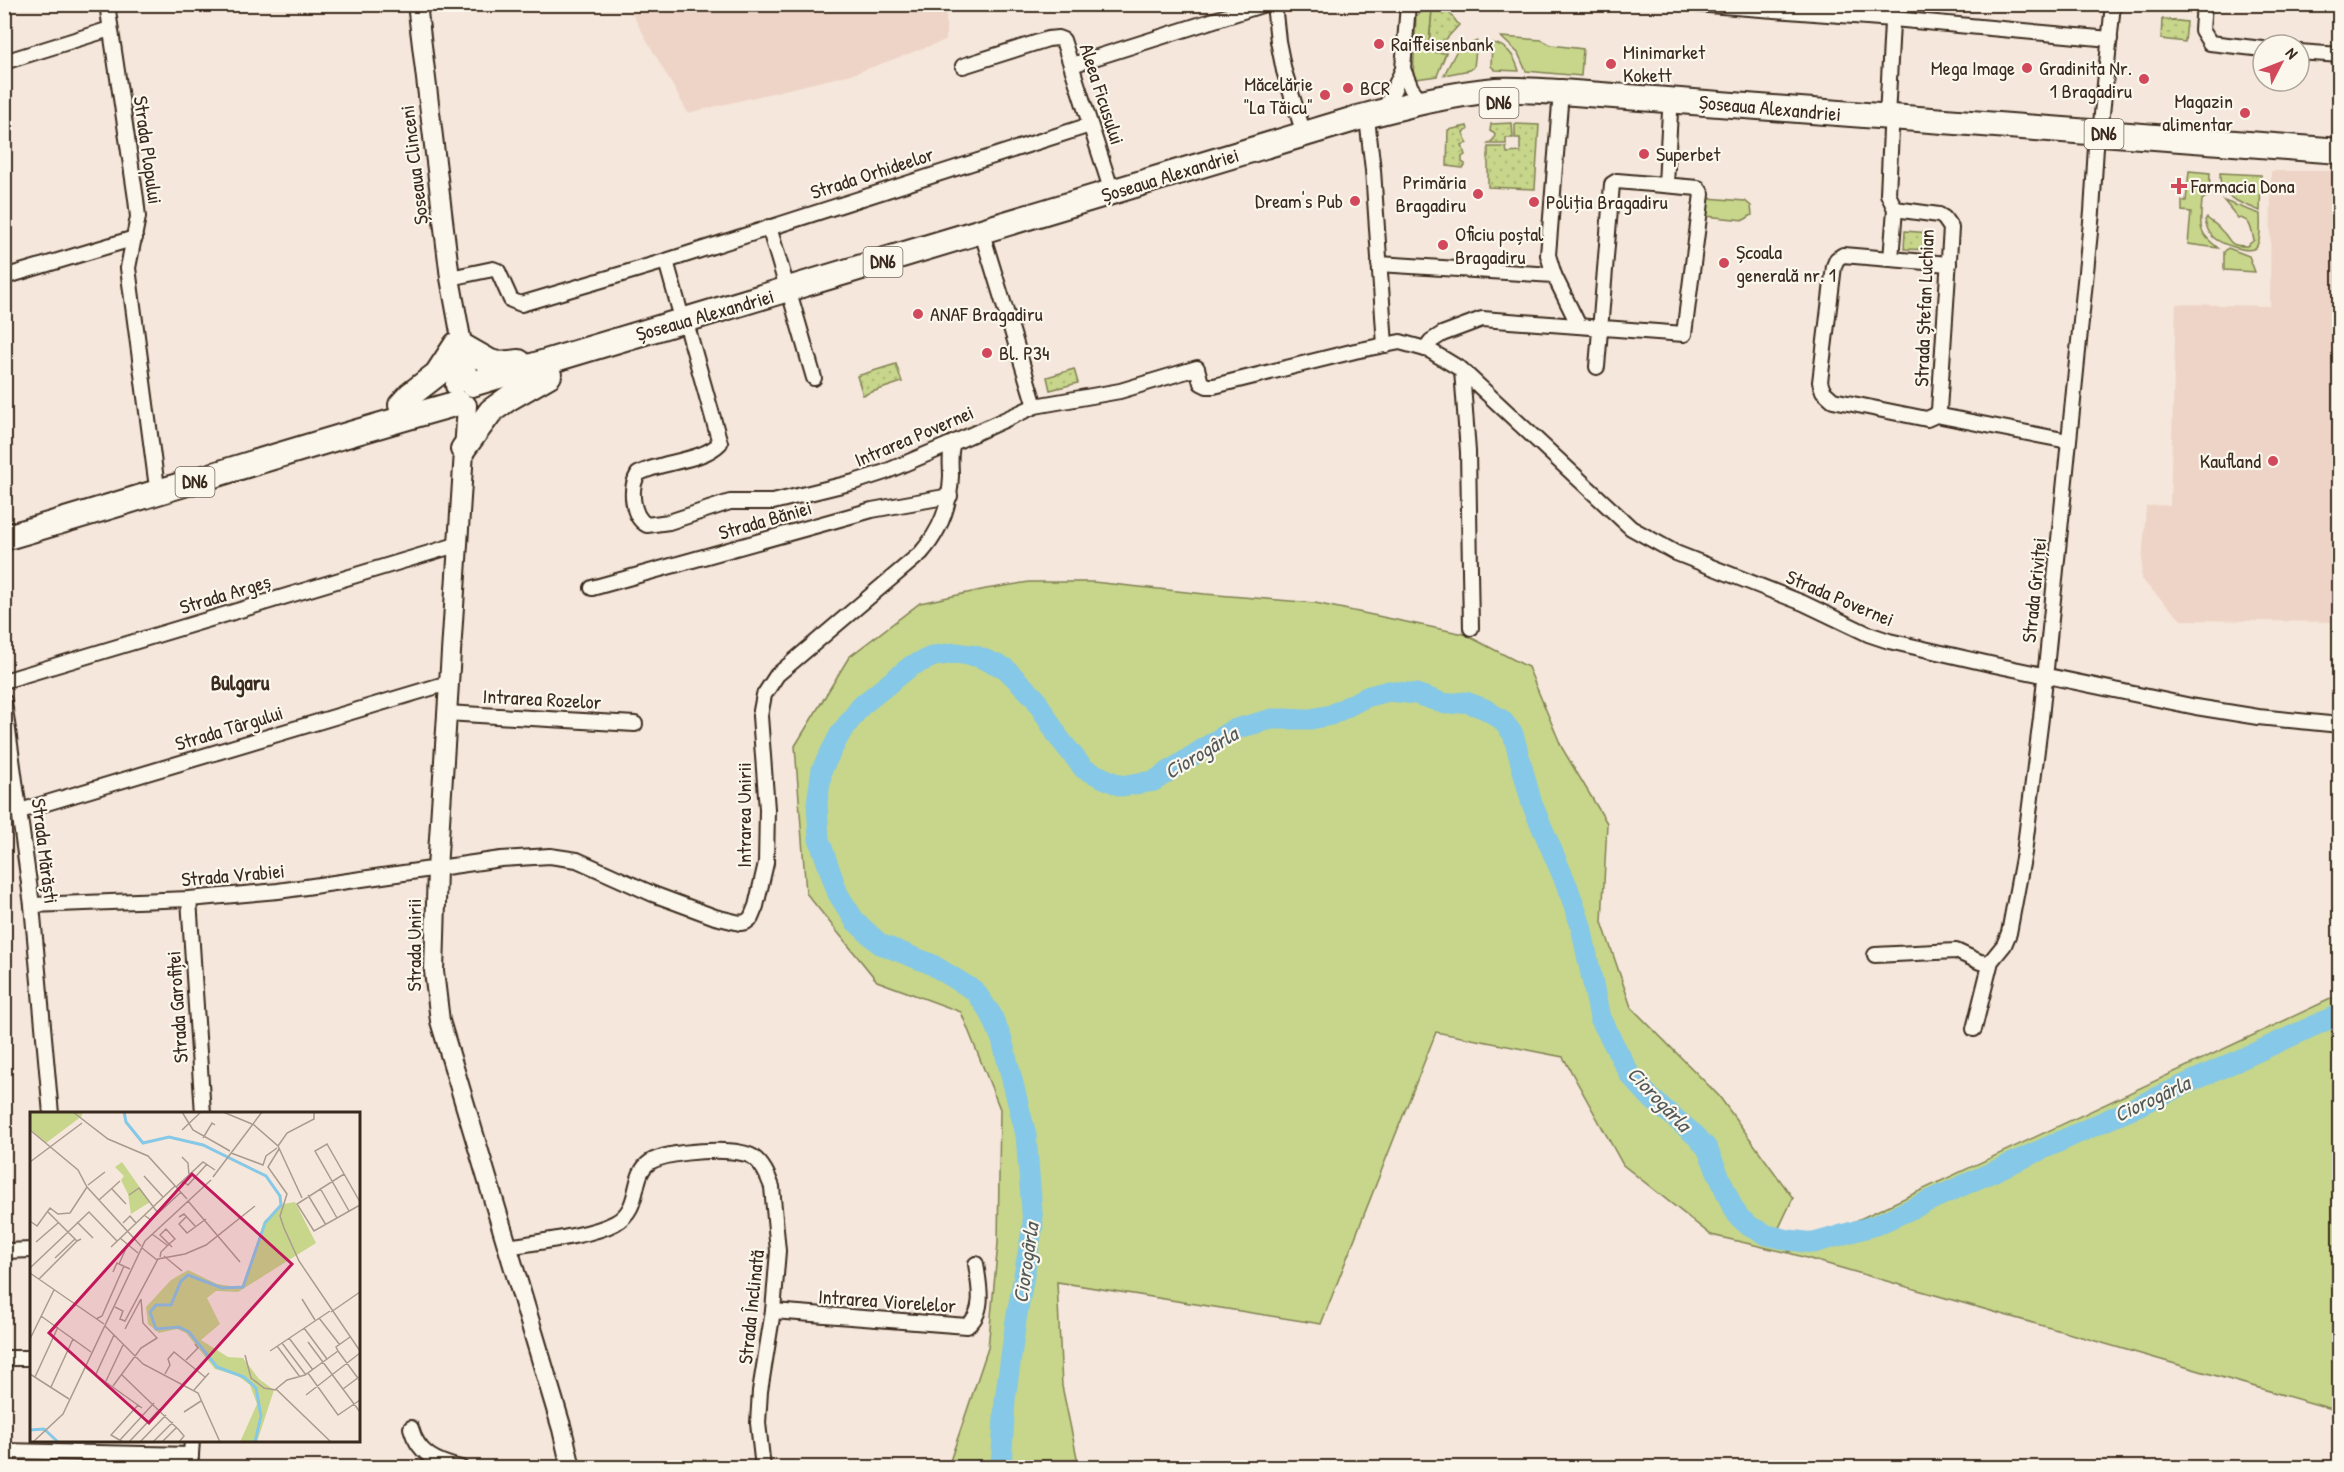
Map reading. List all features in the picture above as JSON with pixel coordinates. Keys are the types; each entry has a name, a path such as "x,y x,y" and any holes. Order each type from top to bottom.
{"highway":[{"name":"Șoseaua Alexandriei","path":"790,296 985,243 1376,119 1422,102 1474,93 1518,90 1889,124 2098,140 2340,164"},
{"name":"Șoseaua Alexandriei","path":"4,524 401,405 464,392 541,371 790,296 1112,192 1304,134 1376,119 1455,107 1512,102 1889,124"},
{"name":"Șoseaua Alexandriei","path":"2098,140 2340,152"},
{"path":"401,405 437,374 459,345 490,362 498,364 519,362 541,371 491,411 463,449"},
{"name":"Șoseaua Alexandriei","path":"4,538 156,494 384,423 464,392"}],"main road":[{"name":"Șoseaua Clinceni","path":"417,4 464,392"},
{"name":"Strada Unirii","path":"464,392 463,449 437,869 434,971 436,1004 562,1429 571,1467"}],"street":[{"name":"Strada Plopului","path":"107,4 138,217 128,268 156,480"},
{"path":"1072,65 1265,4"},
{"path":"1274,4 1284,71 1304,134"},
{"path":"1381,346 1376,119 1403,69 1408,4"},
{"path":"1695,4 1893,12 2110,39"},
{"name":"Strada Griviței","path":"1974,1029 1990,963 2006,942 2014,911 2033,781 2113,4"},
{"path":"2204,4 2202,30 2211,44 2251,48"},
{"path":"1891,259 1895,209 1888,194 1893,12"},
{"path":"4,62 110,29"},
{"name":"Aleea Ficusului","path":"963,66 1058,38 1065,42 1112,192"},
{"path":"2311,53 2340,55"},
{"path":"1403,69 1411,88 1422,102"},
{"path":"1560,104 1548,255 1554,275 1579,326"},
{"name":"Șoseaua Alexandriei","path":"1666,184 1670,112"},
{"name":"Strada Orhideelor","path":"450,278 494,269 498,272 511,300 521,304 666,261 1090,124"},
{"path":"1425,349 1431,341 1442,334 1476,320 1600,327 1684,334 1702,194 1695,187 1617,181 1612,184 1600,327 1597,367"},
{"name":"Strada Ștefan Luchian","path":"1895,209 1939,215 1951,228 1941,387 1939,410 1936,415"},
{"path":"769,227 814,378"},
{"path":"4,277 135,238"},
{"path":"985,243 1035,406"},
{"path":"1949,264 1843,255 1835,262 1820,382 1826,395 1833,400 1927,418 1936,415 2068,441"},
{"path":"666,261 686,327"},
{"path":"1379,264 1554,275"},
{"name":"Intrarea Povernei","path":"686,327 720,442 715,448 700,454 638,474 635,480 635,509 638,518 647,525 669,522 730,502 773,502 854,482 885,472 1035,406 1120,391 1197,368 1201,383 1214,386 1400,342"},
{"name":"Strada Povernei","path":"1400,342 1425,349 1462,370 1619,519 1652,541 1676,553 1803,603 1874,636 2045,675 2225,712 2340,725"},
{"path":"1462,370 1468,452 1471,628"},
{"path":"950,496 951,450 954,443"},
{"name":"Strada Băniei","path":"592,588 872,510 950,496"},
{"name":"Intrarea Unirii","path":"437,869 538,856 568,858 715,917 740,923 749,920 756,906 767,849 760,716 764,695 777,675 928,545 939,530 950,496"},
{"name":"Strada Argeș","path":"4,681 456,545"},
{"name":"Strada Târgului","path":"20,811 448,683"},
{"name":"Strada Mărăști","path":"4,701 32,905 51,1112"},
{"name":"Intrarea Rozelor","path":"446,713 635,724"},
{"name":"Strada Vrabiei","path":"32,905 189,898 278,891 437,869"},
{"name":"Strada Garofiței","path":"189,898 203,1112"},
{"path":"1875,955 1956,951 1980,963 1990,963"},
{"name":"Strada Înclinată","path":"508,1247 596,1229 618,1221 625,1216 634,1202 645,1166 660,1157 672,1153 742,1152 758,1161 769,1177 772,1187 778,1251 773,1311 760,1391 758,1424 763,1467"},
{"path":"4,1251 30,1250"},
{"name":"Intrarea Viorelelor","path":"773,1311 967,1326 978,1313 979,1287 976,1264"},
{"path":"4,1358 30,1358"},
{"path":"411,1428 420,1449 431,1458 461,1467"},
{"path":"4,1451 191,1461 192,1442"}],"shaded area":[{"path":"627,5 946,5 946,40 856,73 688,113"},
{"path":"2271,171 2339,171 2339,622 2181,620 2141,579 2146,506 2170,505 2176,304 2270,306"}],"green space":[{"path":"1428,8 1432,10 1428,52 1446,53 1437,76 1416,79 1413,77 1416,16"},
{"path":"1432,10 1448,11 1459,25 1438,48 1429,47"},
{"path":"2162,19 2187,22 2185,42 2161,39"},
{"path":"1501,37 1542,40 1551,45 1583,49 1581,76 1526,71 1518,53"},
{"path":"1477,41 1474,67 1470,70 1444,75 1457,50"},
{"path":"1492,43 1510,52 1519,71 1495,70 1491,66"},
{"path":"1512,123 1513,138 1506,138 1506,144 1488,144 1494,139 1495,134 1490,131 1491,124"},
{"path":"1515,124 1539,125 1535,189 1488,187 1488,147 1506,147 1507,153 1520,152 1520,138 1515,138"},
{"path":"1467,126 1468,130 1463,132 1467,143 1462,145 1465,155 1462,157 1462,162 1465,166 1462,168 1447,166 1448,130"},
{"path":"2189,171 2210,173 2209,195 2202,200 2201,228 2206,237 2218,248 2188,244 2191,212 2182,211 2182,201 2186,201"},
{"path":"2220,173 2261,175 2260,211 2238,202 2227,194 2223,189"},
{"path":"1707,198 1745,201 1751,206 1752,215 1744,220 1705,216"},
{"path":"2224,201 2260,214 2260,236 2258,244 2253,249 2228,245 2210,233 2205,220 2207,218 2233,244 2247,246 2254,240 2248,222 2238,218"},
{"path":"1905,231 1931,233 1930,250 1904,249"},
{"path":"2228,248 2249,256 2255,272 2224,270 2224,252"},
{"path":"896,364 902,382 863,395 857,376"},
{"path":"1074,369 1078,383 1050,390 1047,377"},
{"path":"1029,582 1093,582 1315,603 1464,634 1528,667 1562,748 1607,823 1602,922 1631,1007 1719,1096 1793,1198 1777,1232 1789,1252 2339,995 2339,1411 1789,1253 1711,1235 1623,1165 1563,1057 1436,1032 1321,1324 1057,1282 1062,1386 1079,1467 948,1467 988,1348 998,1243 1000,1109 961,1012 877,981 806,893 795,746 849,657 920,603"}],"waterway":[{"name":"Ciorogârla","path":"1001,1468 1005,1400 1033,1225 1026,1135 1002,1040 991,1014 975,991 931,964 880,944 855,921 838,894 819,839 817,803 822,769 840,734 861,706 911,666 934,656 956,653 976,656 1005,668 1035,698 1059,738 1084,769 1121,786 1154,781 1232,730 1272,719 1311,719 1331,715 1366,697 1389,691 1416,694 1446,704 1466,702 1485,709 1502,720 1513,734 1532,804 1568,888 1581,926 1600,1018 1630,1075 1652,1099 1707,1148 1739,1217 1749,1226 1767,1235 1814,1243 1876,1225 2340,1014"}],"place":[{"name":"Raiffeisenbank","path":"1379,44"},
{"name":"Minimarket Kokett","path":"1611,64"},
{"name":"Mega Image","path":"2027,68"},
{"name":"Gradinita Nr. 1 Bragadiru","path":"2144,79"},
{"name":"BCR","path":"1348,88"},
{"name":"Măcelărie \"La Tăicu\"","path":"1325,95"},
{"name":"Magazin alimentar","path":"2245,113"},
{"name":"Superbet","path":"1644,154"},
{"name":"Farmacia Dona","path":"2179,186"},
{"name":"Primăria Bragadiru","path":"1478,194"},
{"name":"Dream's Pub","path":"1355,201"},
{"name":"Poliția Bragadiru","path":"1534,202"},
{"name":"Oficiu poștal Bragadiru","path":"1443,245"},
{"name":"Școala generală nr. 1","path":"1724,263"},
{"name":"ANAF Bragadiru","path":"918,314"},
{"name":"Bl. P34","path":"987,353"},
{"name":"Kaufland","path":"2273,461"}],"district":[{"name":"Bulgaru","path":"240,683"}]}
